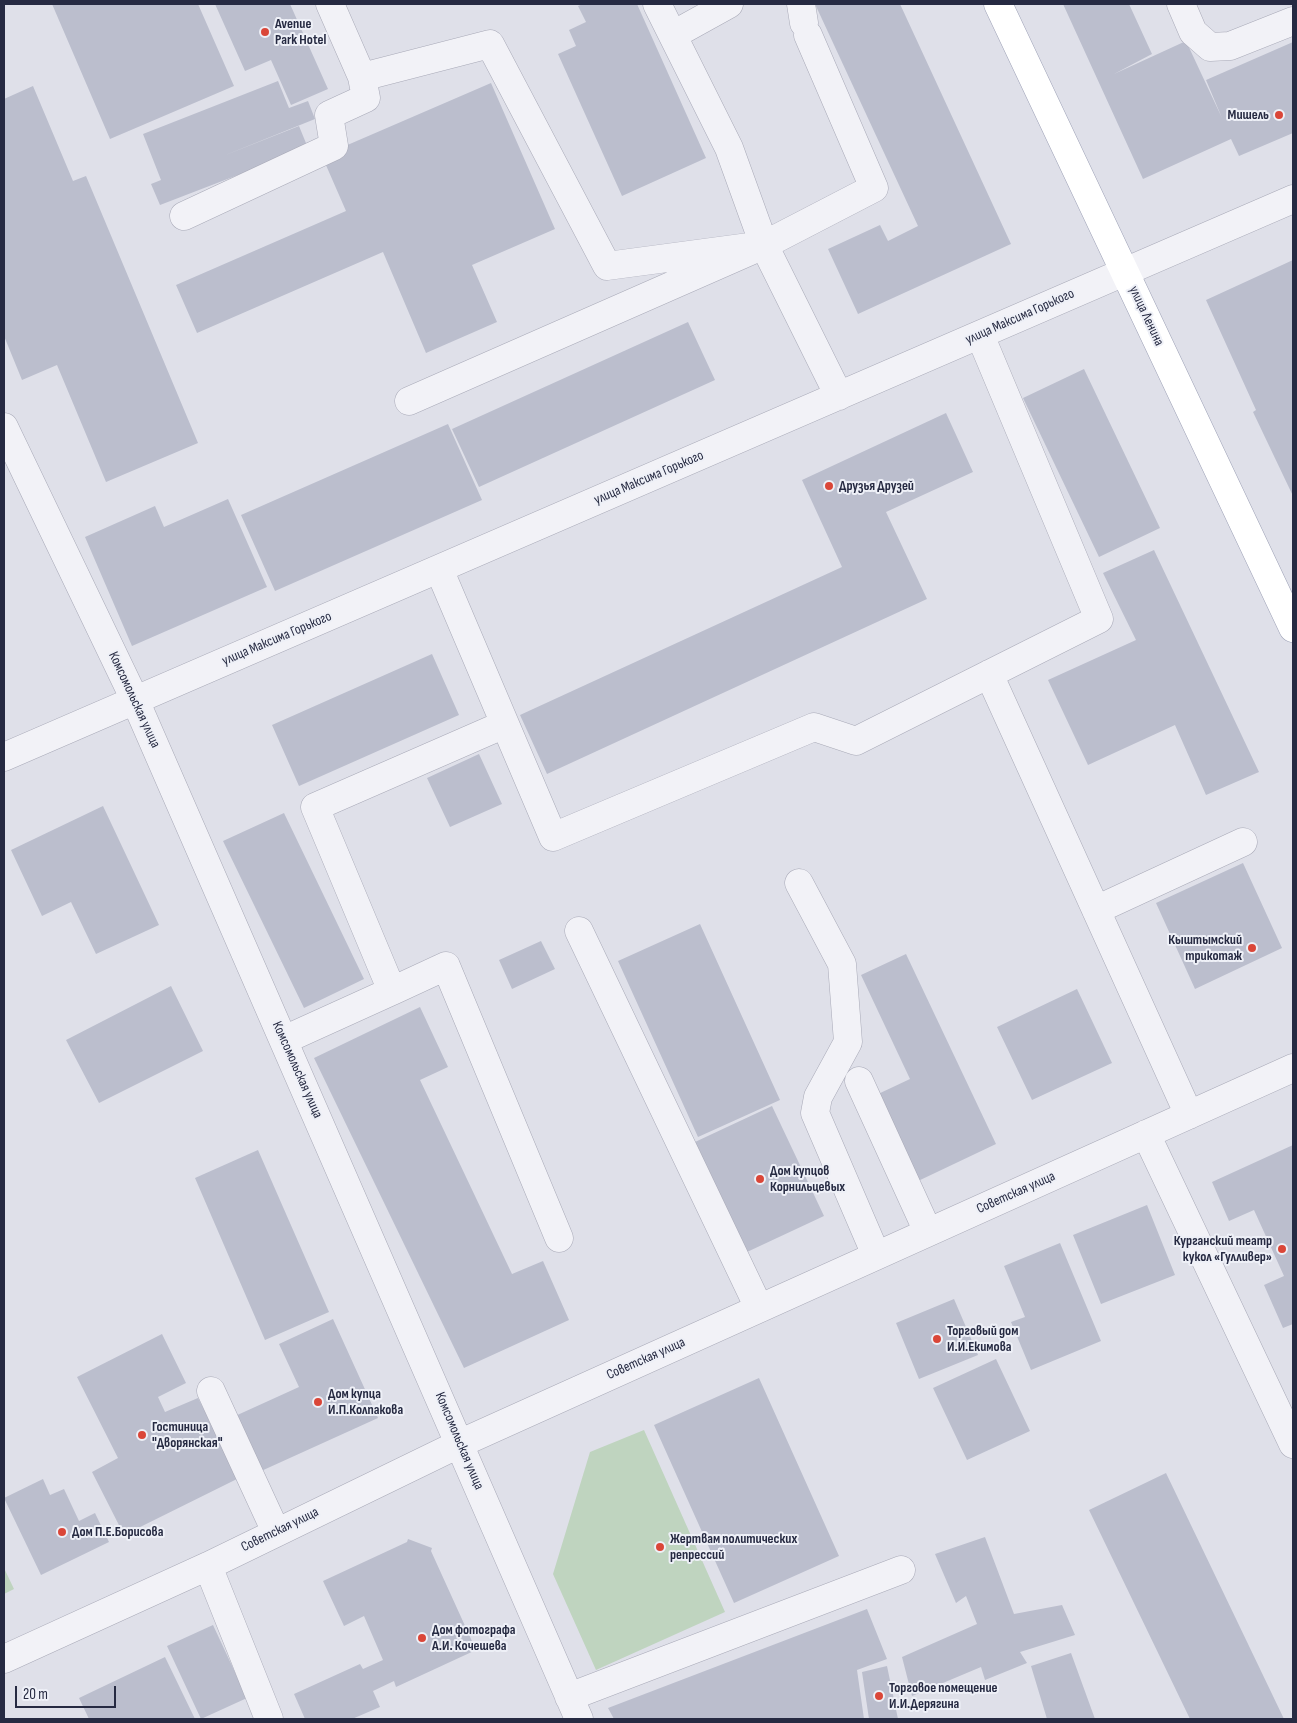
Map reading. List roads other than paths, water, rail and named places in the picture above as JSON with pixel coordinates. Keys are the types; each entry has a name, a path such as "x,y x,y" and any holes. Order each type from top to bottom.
{"main road":[{"name":"улица Ленина","path":"998,4 1293,628"}],"street":[{"path":"184,216 334,146 329,115 366,98 362,77 330,4"},
{"path":"657,4 729,148 764,245 839,396"},
{"path":"674,35 729,4"},
{"path":"1181,4 1193,32 1210,47 1230,46 1293,21"},
{"path":"409,400 764,245 874,188 805,21"},
{"path":"362,77 490,44 607,266 764,245"},
{"name":"улица Максима Горького","path":"4,757 1293,199"},
{"path":"438,569 553,837 814,727 856,741 1099,619 980,335"},
{"name":"Комсомольская улица","path":"4,427 135,700 461,1443 574,1708"},
{"path":"989,674 1189,1115"},
{"path":"392,991 315,807 504,724"},
{"path":"1096,910 1243,842"},
{"path":"799,883 842,964 848,1042 818,1097 815,1113 876,1255"},
{"path":"579,931 759,1308"},
{"path":"284,1040 446,966 559,1238"},
{"name":"Советская улица","path":"4,1659 208,1566 461,1443 1293,1068"},
{"path":"860,1081 928,1232"},
{"path":"1146,1134 1293,1444"},
{"path":"212,1391 276,1532"},
{"path":"208,1566 270,1719"},
{"path":"574,1708 901,1570"}],"place":[{"name":"Avenue Park Hotel","path":"265,32"},
{"name":"Мишель","path":"1279,115"},
{"name":"Друзья Друзей","path":"829,486"},
{"name":"Кыштымский трикотаж","path":"1252,948"},
{"name":"Дом купцов Корнильцевых","path":"760,1179"},
{"name":"Курганский театр кукол «Гулливер»","path":"1282,1249"},
{"name":"Торговый дом И.И.Екимова","path":"937,1339"},
{"name":"Дом купца И.П.Колпакова","path":"318,1402"},
{"name":"Гостиница \"Дворянская\"","path":"142,1435"},
{"name":"Дом П.Е.Борисова","path":"62,1532"},
{"name":"Жертвам политических репрессий","path":"660,1547"},
{"name":"Дом фотографа А.И. Кочешева","path":"422,1638"},
{"name":"Торговое помещение И.И.Дерягина","path":"879,1696"}]}
